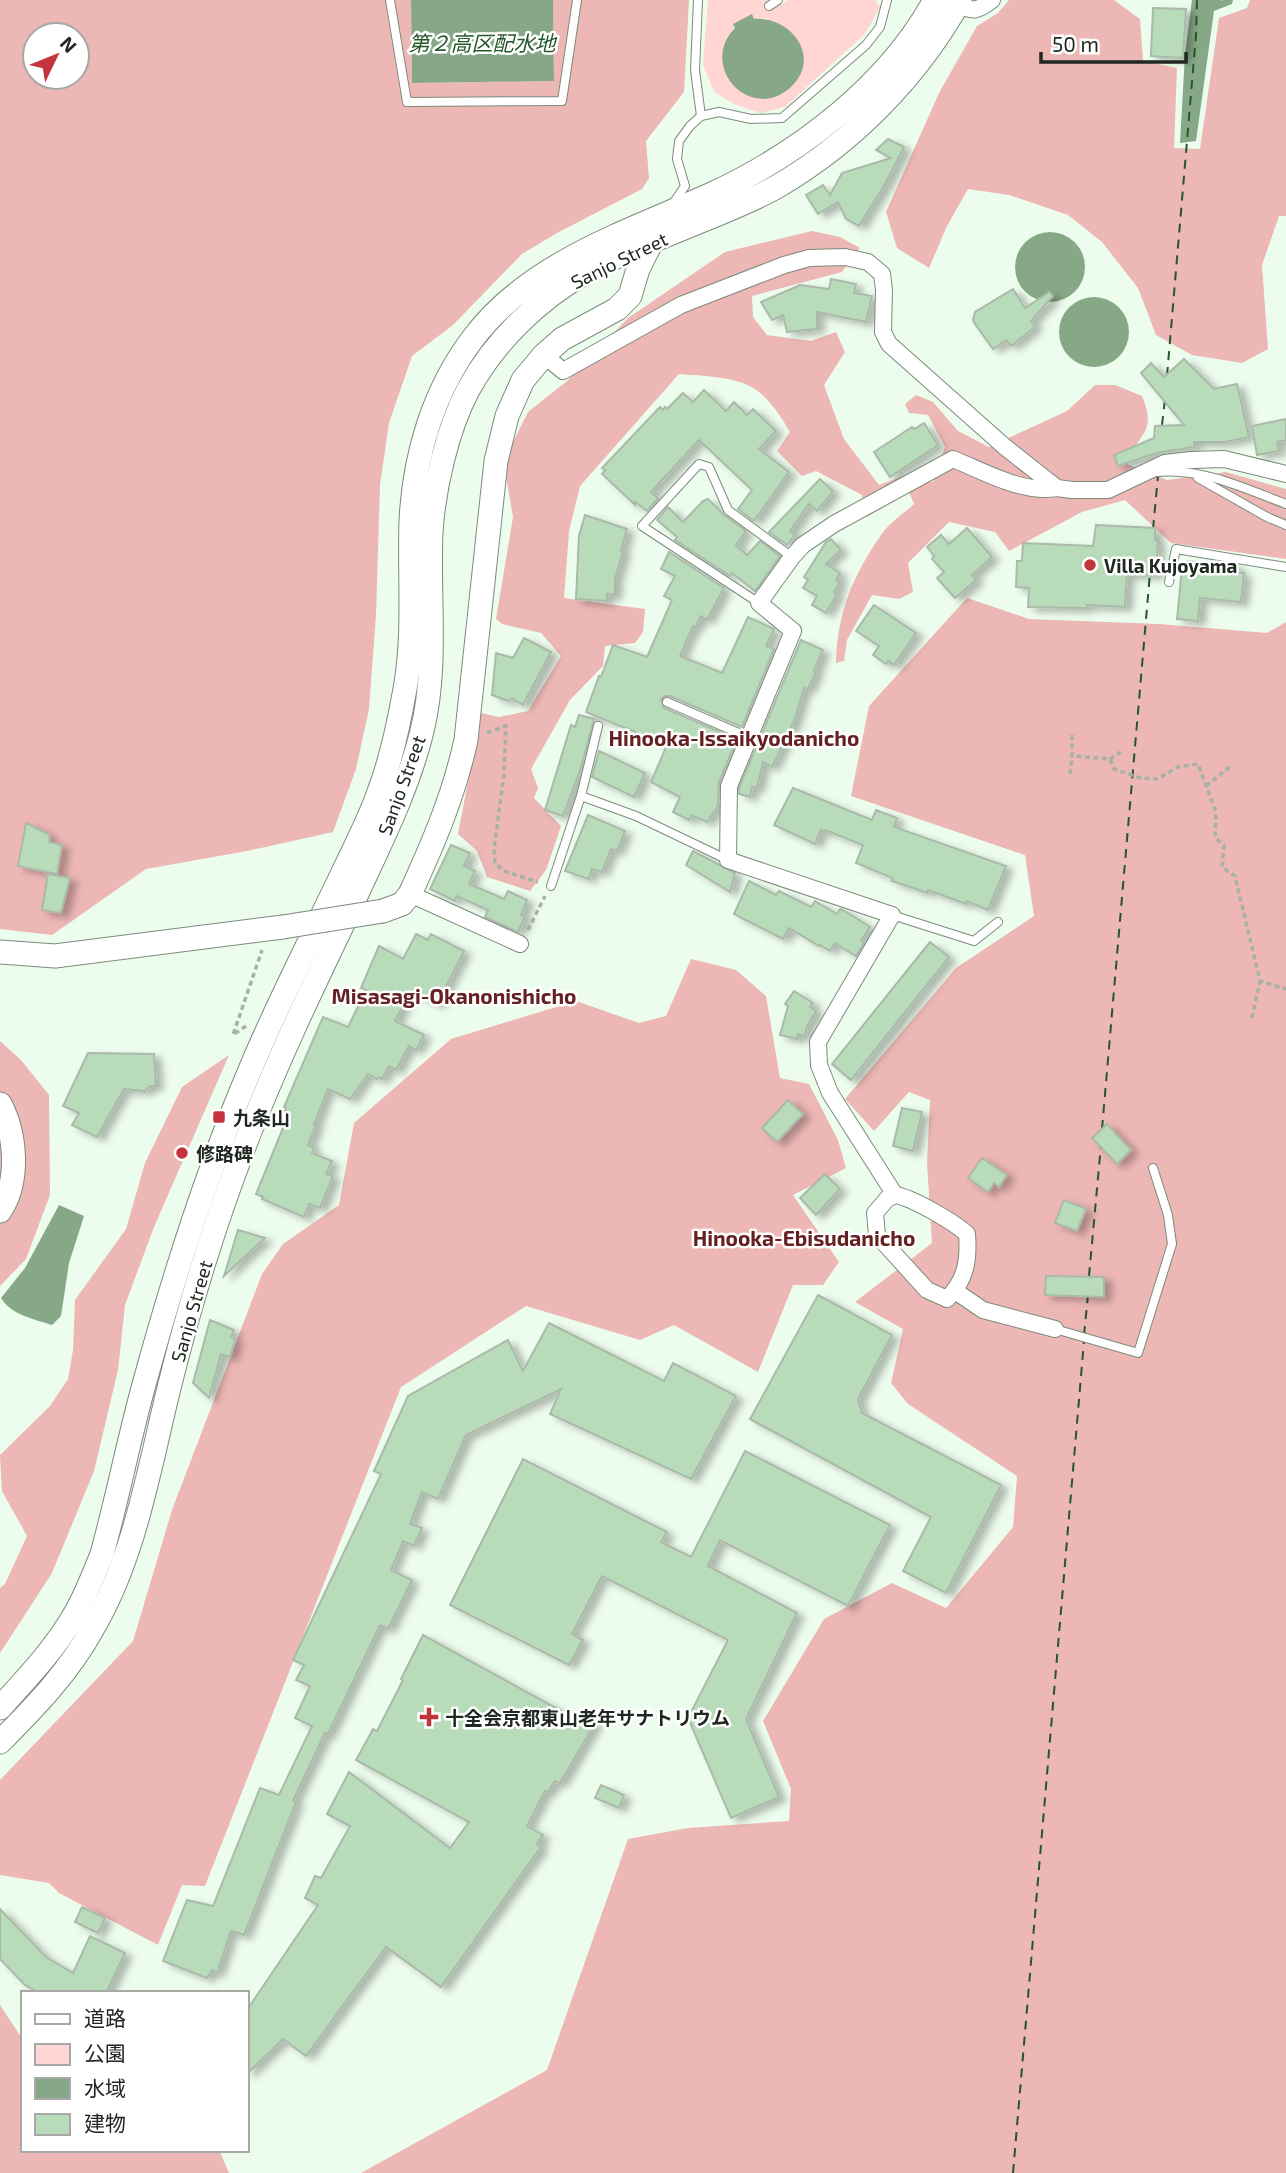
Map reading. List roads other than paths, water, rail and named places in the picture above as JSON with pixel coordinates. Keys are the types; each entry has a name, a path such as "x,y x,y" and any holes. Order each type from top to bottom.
{"main road":[{"name":"Sanjo Street","path":"0,1708 63,1634 90,1584 102,1554 153,1352 210,1169 271,1022 380,790 397,732 407,682 411,516 416,479 426,433 440,391 454,365 477,332 510,299 542,276 667,212 715,192 788,152 831,119 896,59 924,20 951,2"},
{"name":"Sanjo Street","path":"0,1742 63,1675 107,1603 132,1536 180,1345 242,1153 289,1037 410,774 423,726 433,639 431,531 438,480 466,394 506,336 545,301 584,273 776,187 825,154 893,94 933,43 951,2"},
{"path":"0,952 55,956 276,928 383,911 402,904 410,894 443,821 458,776 466,740 496,461 507,416 523,380 544,355 562,339 617,309 630,296 638,270 667,212"},
{"path":"0,1104 10,1128 13,1157 10,1187 0,1210"}],"street":[{"path":"951,2 972,11 981,9 992,0"},
{"path":"544,355 563,371 681,305 784,265 809,258 845,257 868,262 882,274 883,332 889,344 1004,447 1057,488"},
{"path":"895,1195 830,1093 819,1065 818,1042 892,915 729,860 729,786 793,631 759,603 792,556 803,545 834,524 953,460 1017,484 1044,490 1108,490 1165,463 1224,459 1286,474"},
{"path":"410,894 520,944"},
{"path":"895,1195 905,1196 954,1222 967,1234 969,1255 959,1286 947,1299 927,1290 877,1235 875,1213 887,1199 895,1195"},
{"path":"955,1291 983,1310 1055,1329"}],"lane":[{"path":"390,0 407,102 562,102 578,0"},
{"path":"698,0 695,70 701,116"},
{"path":"769,6 778,0"},
{"path":"667,212 685,186 677,159 679,141 690,126 701,116 719,112 751,119 782,118 866,45 880,27 887,0"},
{"path":"759,603 642,526 699,464 709,467 728,510 792,556"},
{"path":"1144,473 1180,470 1228,481 1286,504"},
{"path":"1189,473 1286,525"},
{"path":"1169,582 1176,550 1286,566"},
{"path":"667,702 750,738"},
{"path":"551,886 581,796 598,726"},
{"path":"581,796 636,816 729,860"},
{"path":"892,915 974,941 998,922"},
{"path":"1055,1329 1138,1353 1172,1244 1168,1215 1153,1168"}],"water":[{"name":"第２高区配水地","path":"411,0 553,0 554,81 412,83"},
{"path":"1192,0 1233,0 1232,4 1214,11 1196,141 1180,143 1185,54"},
{"path":"752,14 754,19 779,24 790,31 803,51 804,62 800,74 792,86 777,96 761,99 746,95 734,86 726,74 722,59 725,43 735,28 733,24"},
{"path":"1050,232 1069,238 1079,248 1085,267 1079,286 1069,296 1050,302 1031,296 1021,286 1015,267 1021,248 1031,238"},
{"path":"1094,297 1113,303 1123,313 1129,332 1123,351 1113,361 1094,367 1075,361 1065,351 1059,332 1065,313 1075,303"},
{"path":"59,1205 84,1216 69,1263 61,1316 52,1325 11,1309 1,1298 25,1268"}],"place":[{"name":"Villa Kujoyama","path":"1090,565"},
{"name":"九条山","path":"219,1117"},
{"name":"修路碑","path":"182,1153"},
{"name":"十全会京都東山老年サナトリウム","path":"429,1717"}],"district":[{"name":"Hinooka-Issaikyodanicho","path":"734,737"},
{"name":"Misasagi-Okanonishicho","path":"454,995"},
{"name":"Hinooka-Ebisudanicho","path":"804,1237"}]}
